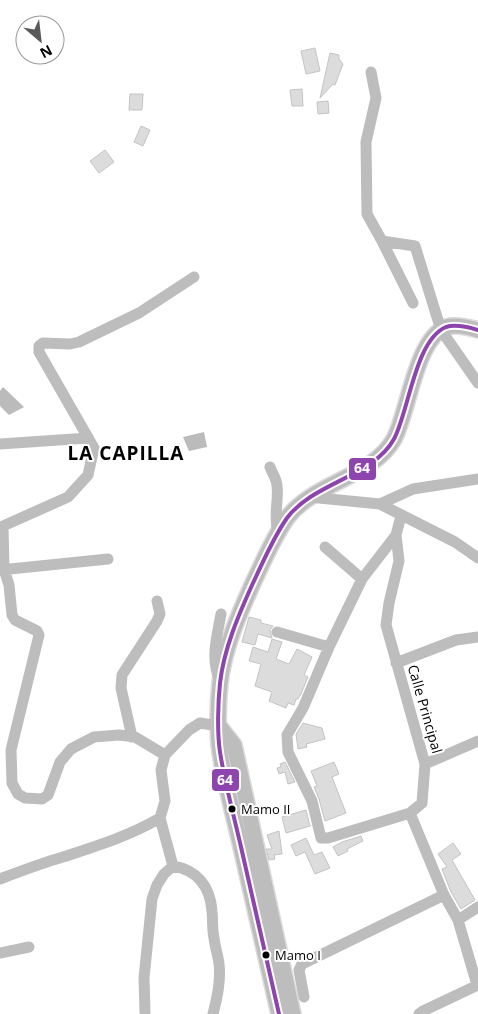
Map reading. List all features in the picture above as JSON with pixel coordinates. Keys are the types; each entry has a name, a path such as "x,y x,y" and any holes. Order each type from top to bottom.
{"main road":[{"path":"279,1014 220,751 220,681 227,647 248,594 278,531 288,516 309,497 372,462 383,453 400,425 417,366 433,337 448,326 460,325 478,330"},
{"path":"220,726 234,745 293,1014"}],"street":[{"path":"371,72 376,98 366,142 367,214 413,303"},
{"path":"382,241 415,246 441,330 478,383"},
{"path":"165,755 132,737 119,735 94,737 71,749 60,762 48,795 42,799 25,798 18,794 12,783 11,750 39,635 37,631 14,618 9,585 2,570 1,526 68,497 88,475 94,448 42,359 39,346 43,342 70,344 79,342 139,313 194,277"},
{"path":"0,444 88,438"},
{"path":"270,466 277,483 278,501 275,510 275,521 278,531"},
{"path":"380,504 413,489 478,479"},
{"path":"309,497 380,504 455,542 478,558"},
{"name":"Calle Principal","path":"401,516 396,535 399,560 386,625 425,764 422,803 410,813"},
{"path":"396,535 362,579 329,647 303,708 286,735 288,752 312,801 322,838 328,838 410,813 444,895 458,920 477,985 419,1014"},
{"path":"325,547 362,579"},
{"path":"2,570 108,559"},
{"path":"132,737 121,688 122,675 157,621 160,614 157,601"},
{"path":"220,681 216,671 214,652 221,614"},
{"path":"278,632 329,647"},
{"path":"396,663 456,640 478,637"},
{"path":"173,866 160,818 165,801 161,770 165,755 189,730 200,723 220,726"},
{"path":"425,764 478,742"},
{"path":"0,879 61,857 105,844 128,835 160,818"},
{"path":"145,1012 144,978 152,899 157,885 164,874 173,866"},
{"path":"173,866 186,868 198,877 207,890 212,909 219,965 219,992 214,1014"},
{"path":"304,998 300,970 302,964 444,895"},
{"path":"458,920 478,907"},
{"path":"0,953 29,947"}],"shaded area":[{"path":"3,387 24,407 9,415 0,406 0,391"},
{"path":"204,432 207,447 189,451 183,437"}],"building":[{"path":"315,48 320,71 306,74 301,51"},
{"path":"330,53 339,55 339,59 343,64 335,85 333,84 320,98"},
{"path":"302,89 303,106 292,106 290,90"},
{"path":"130,94 143,94 142,110 129,110"},
{"path":"328,101 329,113 318,114 317,102"},
{"path":"141,126 150,130 143,146 134,142"},
{"path":"105,150 114,162 99,173 90,161"},
{"path":"249,617 273,626 270,630 272,638 258,634 255,645 242,642"},
{"path":"272,639 282,642 276,659 289,664 297,649 312,657 304,675 308,677 301,694 296,699 294,705 288,703 286,708 269,701 272,692 255,686 261,664 249,661 253,647 268,652"},
{"path":"303,723 322,728 325,739 306,744 307,747 298,749 296,734"},
{"path":"285,762 295,782 288,784 285,772 279,774 277,768 281,767 280,764"},
{"path":"334,762 339,774 332,777 346,813 325,821 314,787 317,786 311,771"},
{"path":"306,810 310,826 286,833 282,817"},
{"path":"279,831 282,854 274,855 275,859 269,860 266,849 272,849 267,835"},
{"path":"361,836 363,841 338,856 333,847"},
{"path":"306,838 314,855 322,852 330,868 315,874 305,852 296,856 291,845"},
{"path":"453,843 461,854 452,860 475,900 461,909 451,892 442,869 447,867 438,854"}],"transit line":[{"name":"64","path":"279,1014 220,752 218,708 225,657 237,619 253,583 273,541 287,518 298,506 312,496 358,471 384,452 394,439 420,361 435,334 450,326 462,326 478,330"}],"place":[{"name":"Mamo II","path":"232,809"},
{"name":"Mamo I","path":"266,955"}],"district":[{"name":"LA CAPILLA","path":"126,453"}]}
